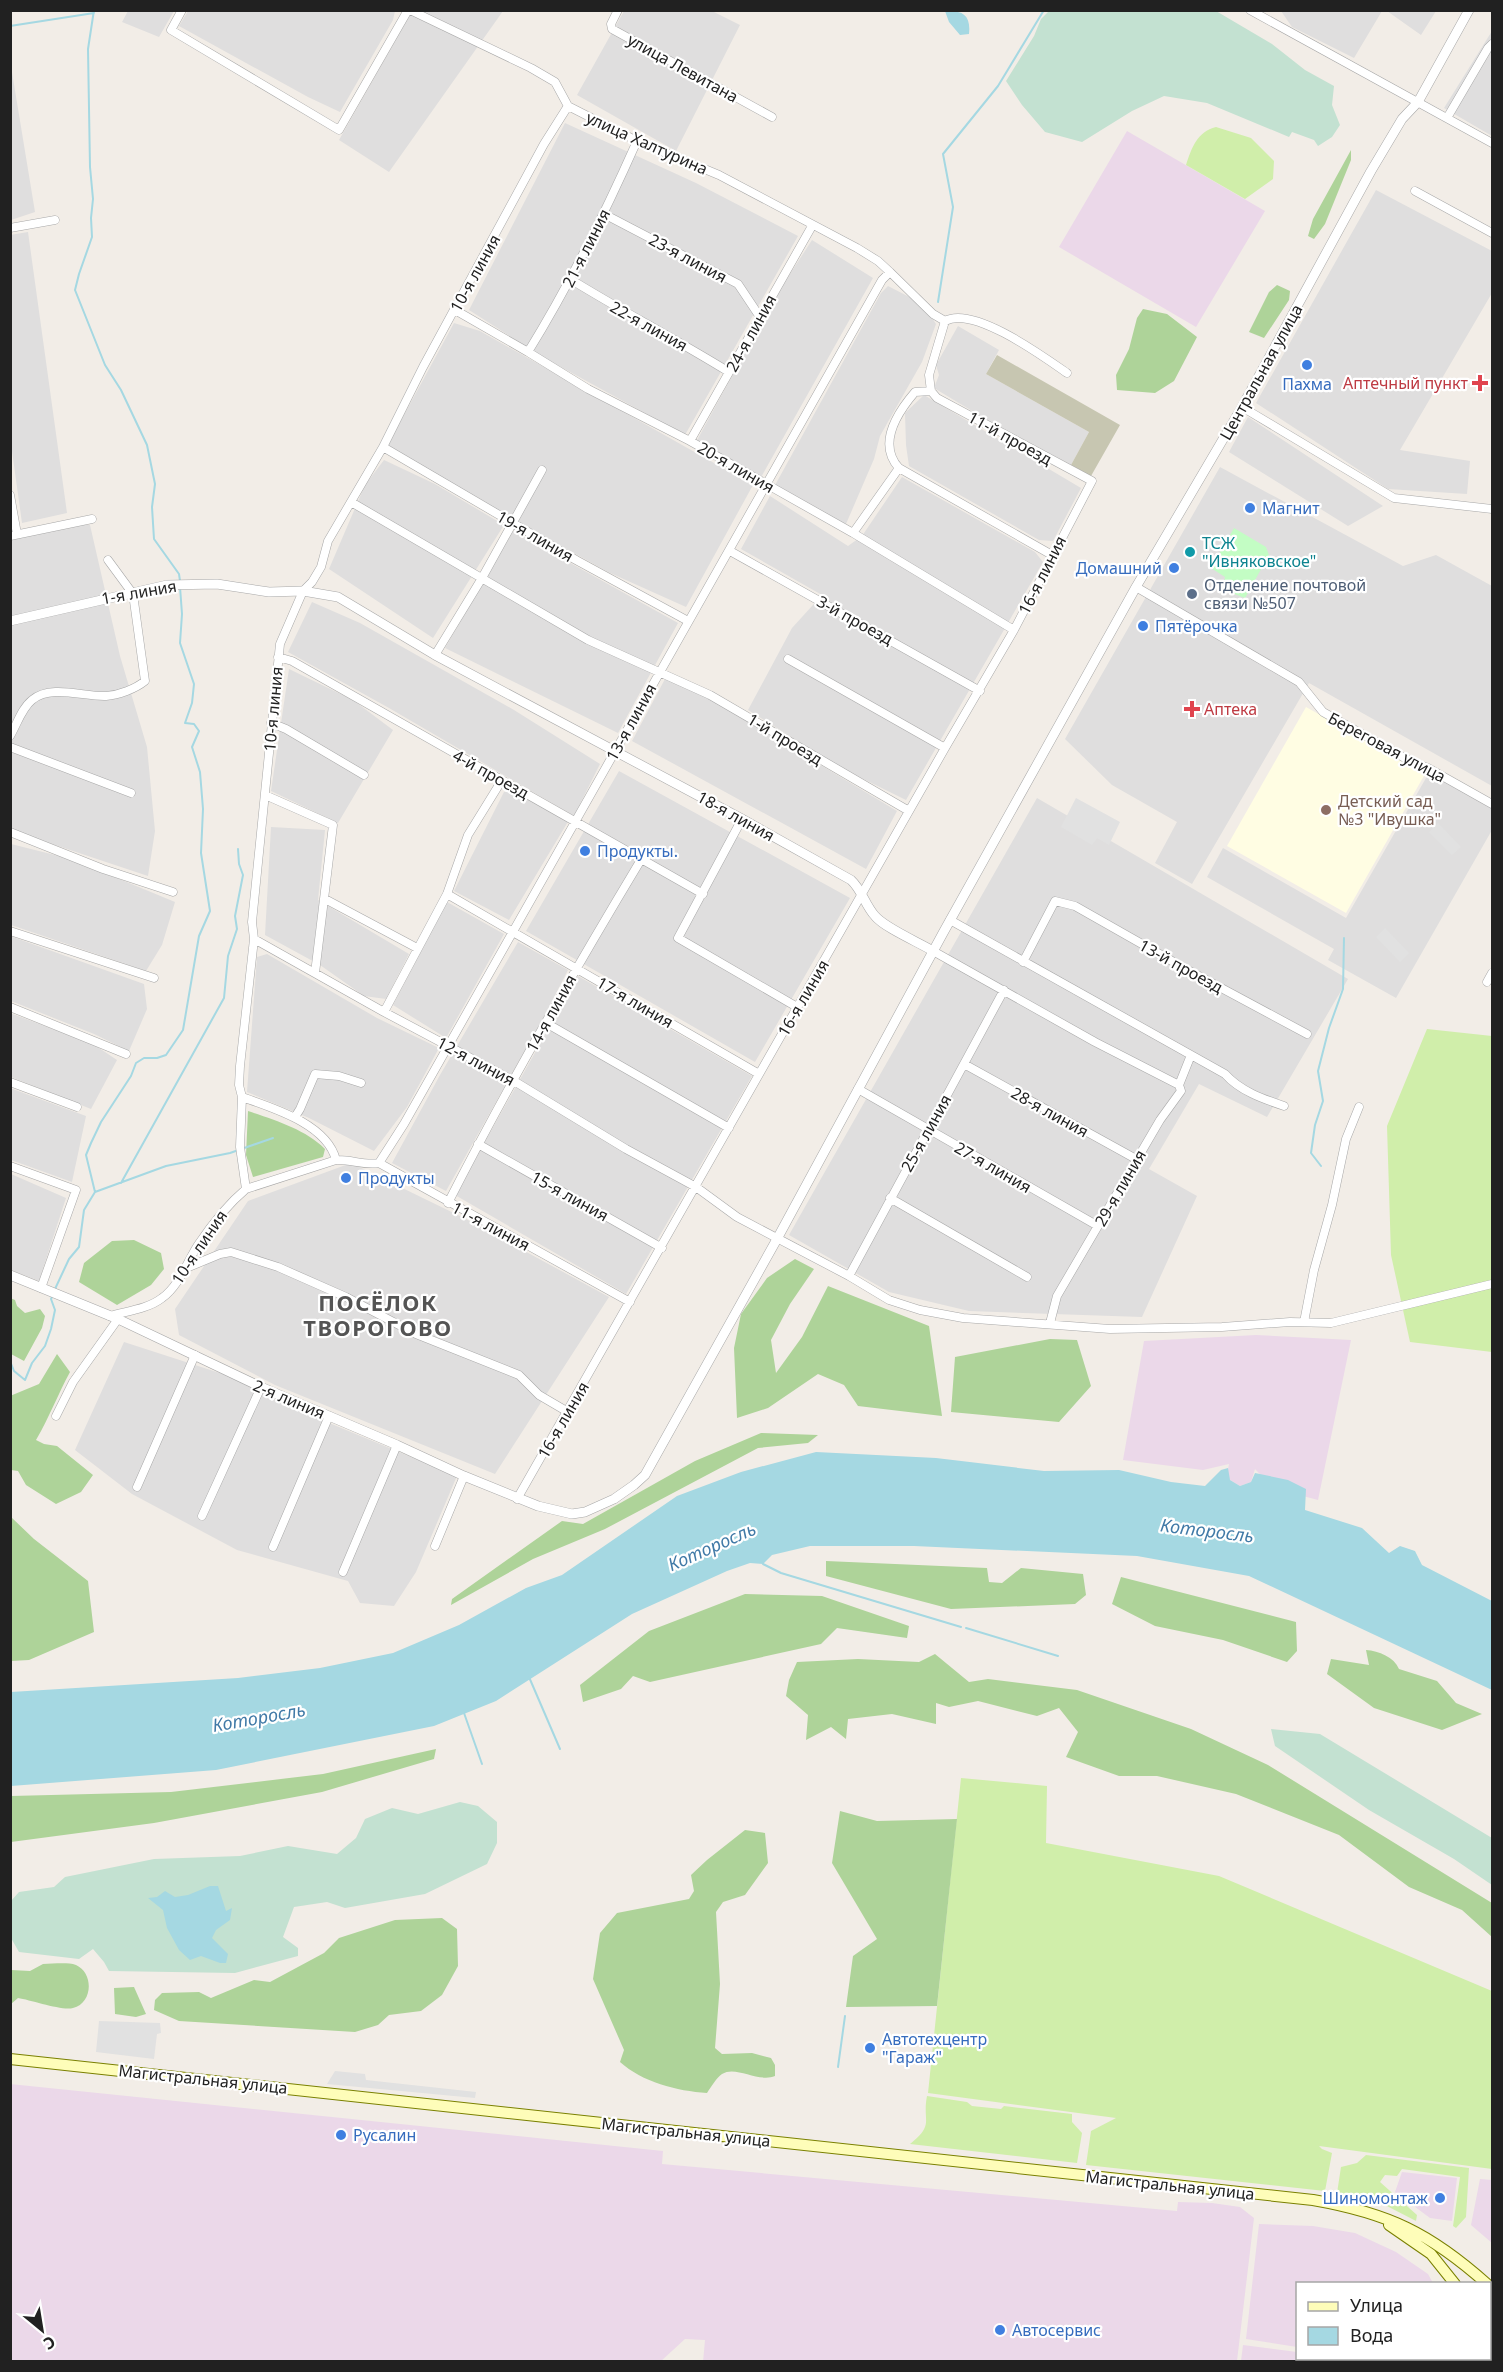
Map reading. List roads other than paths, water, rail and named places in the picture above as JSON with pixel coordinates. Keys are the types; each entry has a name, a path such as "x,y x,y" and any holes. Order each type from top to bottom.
{"main road":[{"name":"Магистральная улица","path":"10,2059 1313,2200 1391,2219 1437,2244 1483,2282"},
{"name":"Магистральная улица","path":"1362,2211 1392,2226 1431,2254 1454,2282"},
{"path":"1431,2254 1437,2244"}],"street":[{"path":"182,10 171,30 339,130 409,10"},
{"name":"улица Халтурина","path":"409,10 531,68 555,82 568,106 637,141 719,175 864,252 890,272 933,315 945,321"},
{"name":"улица Левитана","path":"618,10 611,24 612,29 772,117"},
{"name":"Центральная улица","path":"950,921 1137,587 1242,407 1371,171 1402,118 1418,102 1469,10"},
{"path":"1252,11 1492,143"},
{"path":"1447,118 1492,44"},
{"name":"10-я линия","path":"114,1317 162,1299 173,1287 198,1245 229,1203 246,1189 241,1151 240,1066 254,939 252,922 280,644 303,591 321,567 328,541 383,447 423,367 544,144 568,106"},
{"name":"21-я линия","path":"528,352 604,214 637,141"},
{"path":"1415,191 1492,233"},
{"name":"23-я линия","path":"604,214 738,284 760,317"},
{"path":"10,228 55,220"},
{"name":"24-я линия","path":"690,441 812,226"},
{"name":"13-я линия","path":"379,1163 514,932 882,280 890,272"},
{"name":"22-я линия","path":"570,279 622,311 666,333 729,372"},
{"name":"20-я линия","path":"455,310 588,389 690,441 853,533 1014,630"},
{"path":"1052,555 899,468 892,460 888,437 905,404 915,392 931,390 929,375 945,321 952,317 987,325 1035,351 1067,373"},
{"name":"11-й проезд","path":"931,390 937,398 1092,481"},
{"path":"1242,407 1394,498 1492,509"},
{"name":"19-я линия","path":"383,447 688,621"},
{"path":"853,533 899,468"},
{"path":"435,655 482,578 542,470"},
{"name":"16-я линия","path":"518,1499 862,893 980,691 1092,481"},
{"path":"10,495 14,535 92,519"},
{"name":"1-й проезд","path":"351,502 588,640 710,695 909,811"},
{"name":"3-й проезд","path":"730,551 980,691"},
{"path":"10,736 26,706 34,698 48,693 107,696 138,687 145,681 133,594 108,560"},
{"name":"1-я линия","path":"10,621 104,598 181,584 217,584 269,592"},
{"name":"Береговая улица","path":"1137,587 1299,682 1323,712 1410,762 1428,768 1492,804"},
{"name":"18-я линия","path":"269,592 303,591 338,597 435,655 616,750 851,879 878,920 1095,1042 1179,1085"},
{"name":"4-й проезд","path":"278,657 291,661 703,894"},
{"path":"788,659 945,748"},
{"path":"271,723 286,729 364,775"},
{"path":"10,747 131,793"},
{"path":"384,1012 447,894 468,835 502,780"},
{"path":"265,795 333,825 315,973"},
{"path":"742,819 678,938 797,1007"},
{"path":"10,832 172,892"},
{"name":"14-я линия","path":"448,1203 478,1144 576,968 642,858"},
{"name":"17-я линия","path":"447,894 759,1074"},
{"path":"325,899 417,948"},
{"name":"13-й проезд","path":"1023,962 1055,901 1075,906 1307,1034"},
{"path":"518,1499 560,1512 572,1514 585,1512 614,1499 645,1475 777,1239 950,921 1225,1074 1250,1092 1284,1106"},
{"path":"10,931 154,978"},
{"name":"12-я линия","path":"254,939 514,1081 626,1149 696,1187 737,1217 849,1276 889,1300 920,1310 963,1318 1110,1329 1331,1323 1492,1284"},
{"path":"1487,982 1492,973"},
{"name":"25-я линия","path":"849,1276 1004,990"},
{"path":"10,1007 126,1054"},
{"path":"546,1023 729,1128"},
{"name":"29-я линия","path":"1050,1323 1057,1296 1136,1159 1181,1091 1179,1085 1191,1055"},
{"name":"28-я линия","path":"964,1064 1136,1159"},
{"path":"295,1117 315,1074 339,1076 361,1083"},
{"path":"10,1082 76,1107"},
{"name":"27-я линия","path":"858,1089 1098,1226"},
{"path":"242,1096 295,1117 325,1140 336,1160"},
{"path":"1304,1322 1314,1270 1332,1205 1346,1139 1359,1107"},
{"name":"15-я линия","path":"478,1144 662,1248"},
{"name":"11-я линия","path":"246,1189 336,1160 366,1164 379,1163 630,1302"},
{"path":"10,1166 76,1190 45,1290 10,1275"},
{"path":"890,1198 1027,1277"},
{"path":"184,1269 220,1254 231,1252 278,1267 346,1297 416,1334 519,1374 539,1395 568,1412"},
{"name":"2-я линия","path":"45,1290 114,1317 261,1387 518,1499"},
{"path":"56,1416 73,1382 114,1317"},
{"path":"137,1487 195,1356"},
{"path":"202,1516 261,1387"},
{"path":"273,1547 329,1416"},
{"path":"343,1572 397,1445"},
{"path":"435,1546 464,1476"}],"water":[{"path":"945,11 964,15 969,22 969,34 960,35 949,22"},
{"name":"Которосль","path":"816,1452 936,1458 1044,1471 1119,1470 1171,1482 1205,1486 1221,1470 1228,1468 1230,1480 1240,1486 1251,1482 1255,1473 1288,1480 1306,1489 1305,1510 1362,1528 1389,1553 1400,1546 1415,1551 1422,1565 1492,1601 1492,1690 1249,1576 1137,1556 914,1546 810,1546 772,1555 763,1564 750,1563 727,1571 632,1614 496,1701 434,1726 216,1770 11,1786 11,1692 238,1678 320,1668 393,1653 459,1625 526,1588 562,1575 677,1496 741,1472"},
{"path":"210,1886 218,1886 226,1911 232,1908 230,1920 216,1930 212,1938 228,1954 226,1963 201,1956 190,1960 179,1950 167,1928 163,1910 148,1898 157,1897 165,1891 175,1897 188,1895"}],"waterway":[{"path":"94,10 88,49 90,167 93,199 92,237 75,290 105,365 121,390 147,445 155,484 152,507 154,539 179,574 180,581"},
{"path":"938,302 953,207 943,154 998,86 1044,10"},
{"path":"10,26 94,13"},
{"path":"55,1289 69,1259 79,1247 84,1210 95,1192 86,1155 101,1122 131,1076 136,1063 144,1058 166,1055 183,1030 199,936 210,911 201,853 203,809 200,772 192,747 199,731 194,724 185,723 192,703 194,684 180,643 182,614 180,587"},
{"path":"121,1183 224,998 228,956 237,929 235,916 243,875 239,864 238,849"},
{"path":"1321,1166 1311,1153 1315,1125 1323,1101 1318,1071 1329,1028 1343,989 1344,938"},
{"path":"95,1192 166,1166 230,1153 273,1138"},
{"path":"10,1361 14,1371 25,1380 32,1363 45,1346 51,1329 55,1310 51,1299 53,1295"},
{"path":"763,1564 781,1573 961,1627"},
{"path":"966,1628 1058,1656"},
{"path":"529,1677 560,1749"},
{"path":"464,1713 482,1764"},
{"path":"838,2067 845,2016"}],"place":[{"name":"Пахма","path":"1307,365"},
{"name":"Аптечный пункт","path":"1480,383"},
{"name":"Магнит","path":"1250,508"},
{"name":"ТСЖ \"Ивняковское\"","path":"1190,552"},
{"name":"Домашний","path":"1174,568"},
{"name":"Отделение почтовой связи №507","path":"1192,594"},
{"name":"Пятёрочка","path":"1143,626"},
{"name":"Аптека","path":"1192,709"},
{"name":"Детский сад №3 \"Ивушка\"","path":"1326,810"},
{"name":"Продукты.","path":"585,851"},
{"name":"Продукты","path":"346,1178"},
{"name":"Автотехцентр \"Гараж\"","path":"870,2048"},
{"name":"Русалин","path":"341,2135"},
{"name":"Шиномонтаж","path":"1440,2198"},
{"name":"Автосервис","path":"1000,2330"}],"district":[{"name":"ПОСЁЛОК ТВОРОГОВО","path":"378,1316"}]}
